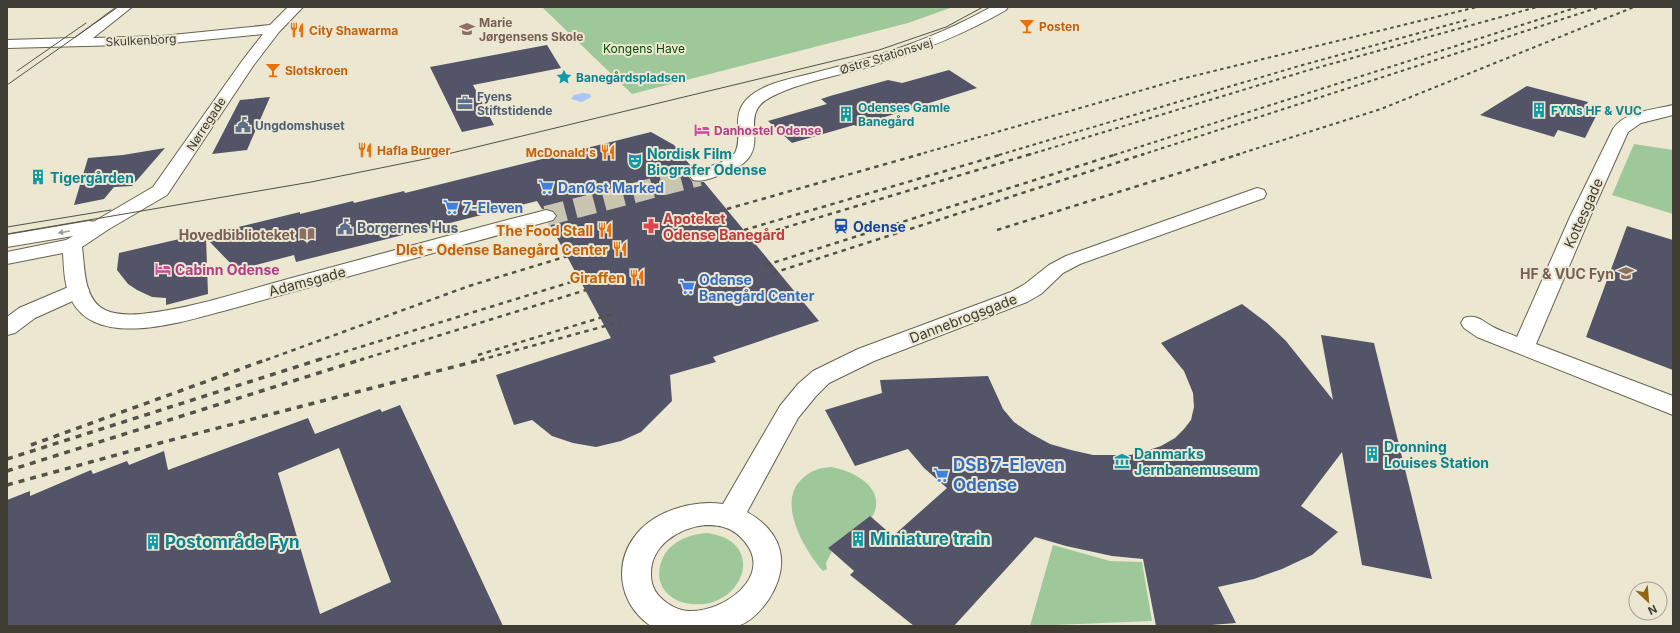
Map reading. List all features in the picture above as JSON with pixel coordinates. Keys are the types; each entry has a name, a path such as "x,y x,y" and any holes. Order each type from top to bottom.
{"street":[{"path":"77,43 125,7"},
{"name":"Nørregade","path":"102,225 160,191 274,28 296,7"},
{"name":"Østre Stationsvej","path":"699,176 722,168 742,156 746,148 745,116 756,98 783,86 901,54 962,29 1001,7"},
{"name":"Skulkenborg","path":"7,44 162,40 274,28"},
{"name":"Kottesgade","path":"1523,348 1580,217 1621,129 1635,119 1673,110"},
{"name":"Dannebrogsgade","path":"730,516 789,412 807,390 821,377 866,355 1019,297 1033,289 1056,268 1073,260 1257,194"},
{"name":"Adamsgade","path":"72,245 78,290 84,302 95,314 114,321 150,320 238,300 546,216"},
{"path":"7,241 102,225"},
{"path":"7,258 72,245 102,225"},
{"path":"7,328 27,313 78,290"},
{"path":"1472,323 1485,332 1523,348 1673,406"},
{"path":"704,514 730,516 745,524 757,534 765,548 768,563 765,579 757,594 744,608 727,618 704,625 658,621 644,603 637,590 636,568 646,544 666,526 692,515 704,514"}],"green space":[{"name":"Kongens Have","path":"542,7 953,7 908,23 632,94"},
{"path":"1634,144 1673,150 1673,214 1612,195"},
{"path":"831,467 859,477 866,483 876,498 876,507 872,517 870,516 829,547 832,551 826,563 827,569 823,571 801,539 792,512 792,499 795,488 806,475 816,470"},
{"path":"707,533 726,539 738,548 743,561 742,574 735,586 724,597 709,603 691,604 674,599 664,590 659,577 659,570 664,556 677,542 689,536"},
{"path":"1053,545 1110,561 1142,562 1152,621 1030,626"}],"water":[{"path":"583,93 590,94 591,97 582,102 571,99 574,95"}],"building":[{"name":"Fyens Stiftstidende","path":"547,45 561,68 473,85 494,125 462,132 430,67"},
{"name":"Odenses Gamle Banegård","path":"949,70 977,88 856,126 854,125 792,143 768,121 827,104 821,99 830,96 888,80 902,83"},
{"name":"FYNs HF & VUC","path":"1527,86 1588,102 1584,108 1598,112 1585,138 1558,130 1554,137 1480,115"},
{"name":"Ungdomshuset","path":"270,97 247,150 212,154 240,100"},
{"name":"Odense Banegård Center","path":"651,132 674,145 694,170 688,176 692,181 704,182 819,321 713,357 716,362 670,375 672,401 641,432 621,441 596,447 573,443 552,436 532,420 514,425 496,375 611,338 549,223 554,221 557,215 553,211 542,209 537,201 296,262 294,255 237,270 206,238 208,294 166,305 166,298 152,297 137,290 128,284 117,270 119,253 201,234 201,236 300,212 300,214 353,201 354,203 404,191 405,193"},
{"path":"165,148 132,186 114,187 104,199 74,205 88,158 123,155"},
{"name":"HF & VUC Fyn","path":"1627,226 1673,240 1673,370 1586,337"},
{"name":"Danmarks Jernbanemuseum","path":"1242,304 1267,323 1286,341 1333,400 1321,335 1374,343 1432,579 1362,565 1342,452 1301,506 1338,532 1312,555 1282,569 1254,579 1218,587 1236,623 1199,626 1156,626 1143,559 1112,556 1066,546 1035,537 954,626 914,626 850,575 854,571 828,548 870,516 893,536 947,488 924,468 908,449 855,466 825,410 882,393 880,380 988,376 1003,409 1014,422 1050,444 1093,455 1130,455 1146,451 1161,446 1175,438 1191,420 1194,407 1193,393 1184,371 1161,343"},
{"name":"Postområde Fyn","path":"400,405 503,626 7,626 7,500 30,491 30,496 91,470 93,474 127,461 129,465 164,451 168,470 308,418 315,434 380,409 382,412","holes":["339,448 391,582 320,614 278,473"]}],"tunnel":[{"path":"546,216 699,176"}],"tram line":[{"path":"7,85 118,7"},
{"path":"7,234 311,182 435,157 879,50 946,27 983,7"},
{"path":"17,71 86,23"},
{"path":"7,227 111,210"}],"railway":[{"path":"917,155 1181,79 1477,7"},
{"path":"1028,155 1309,70 1537,7"},
{"path":"1114,155 1578,7"},
{"path":"1141,155 1600,7"},
{"path":"1236,155 1381,109 1634,7"},
{"path":"999,155 1299,66 1470,19"},
{"path":"727,209 921,154"},
{"path":"744,230 1003,154"},
{"path":"750,238 1031,154"},
{"path":"766,265 1117,154"},
{"path":"773,273 1144,154"},
{"path":"997,230 1240,154"},
{"path":"266,360 469,286 581,252"},
{"path":"318,360 594,275"},
{"path":"360,360 586,290"},
{"path":"478,355 616,313"},
{"path":"480,360 620,322"},
{"path":"31,445 268,359"},
{"path":"7,459 321,359"},
{"path":"7,471 363,359"},
{"path":"7,485 160,443 484,359"}],"place":[{"name":"Posten","path":"1027,26"},
{"name":"Marie Jørgensens Skole","path":"467,29"},
{"name":"City Shawarma","path":"297,30"},
{"name":"Slotskroen","path":"273,70"},
{"name":"Banegårdspladsen","path":"564,77"},
{"name":"Fyens Stiftstidende","path":"465,103"},
{"name":"FYNs HF & VUC","path":"1539,110"},
{"name":"Odenses Gamle Banegård","path":"846,114"},
{"name":"Ungdomshuset","path":"243,125"},
{"name":"Danhostel Odense","path":"702,130"},
{"name":"Hafla Burger","path":"365,150"},
{"name":"McDonald's","path":"608,152"},
{"name":"Nordisk Film Biografer Odense","path":"635,161"},
{"name":"Tigergården","path":"38,177"},
{"name":"DanØst Marked","path":"546,187"},
{"name":"7-Eleven","path":"451,207"},
{"name":"Apoteket Odense Banegård","path":"651,226"},
{"name":"Odense","path":"841,226"},
{"name":"Borgernes Hus","path":"345,227"},
{"name":"The Food Stall","path":"605,230"},
{"name":"Hovedbiblioteket","path":"307,234"},
{"name":"Dlet - Odense Banegård Center","path":"620,249"},
{"name":"Cabinn Odense","path":"163,269"},
{"name":"HF & VUC Fyn","path":"1626,273"},
{"name":"Giraffen","path":"637,277"},
{"name":"Odense Banegård Center","path":"687,287"},
{"name":"Dronning Louises Station","path":"1372,454"},
{"name":"Danmarks Jernbanemuseum","path":"1122,461"},
{"name":"DSB 7-Eleven Odense","path":"941,475"},
{"name":"Miniature train","path":"858,539"},
{"name":"Postområde Fyn","path":"153,542"}]}
